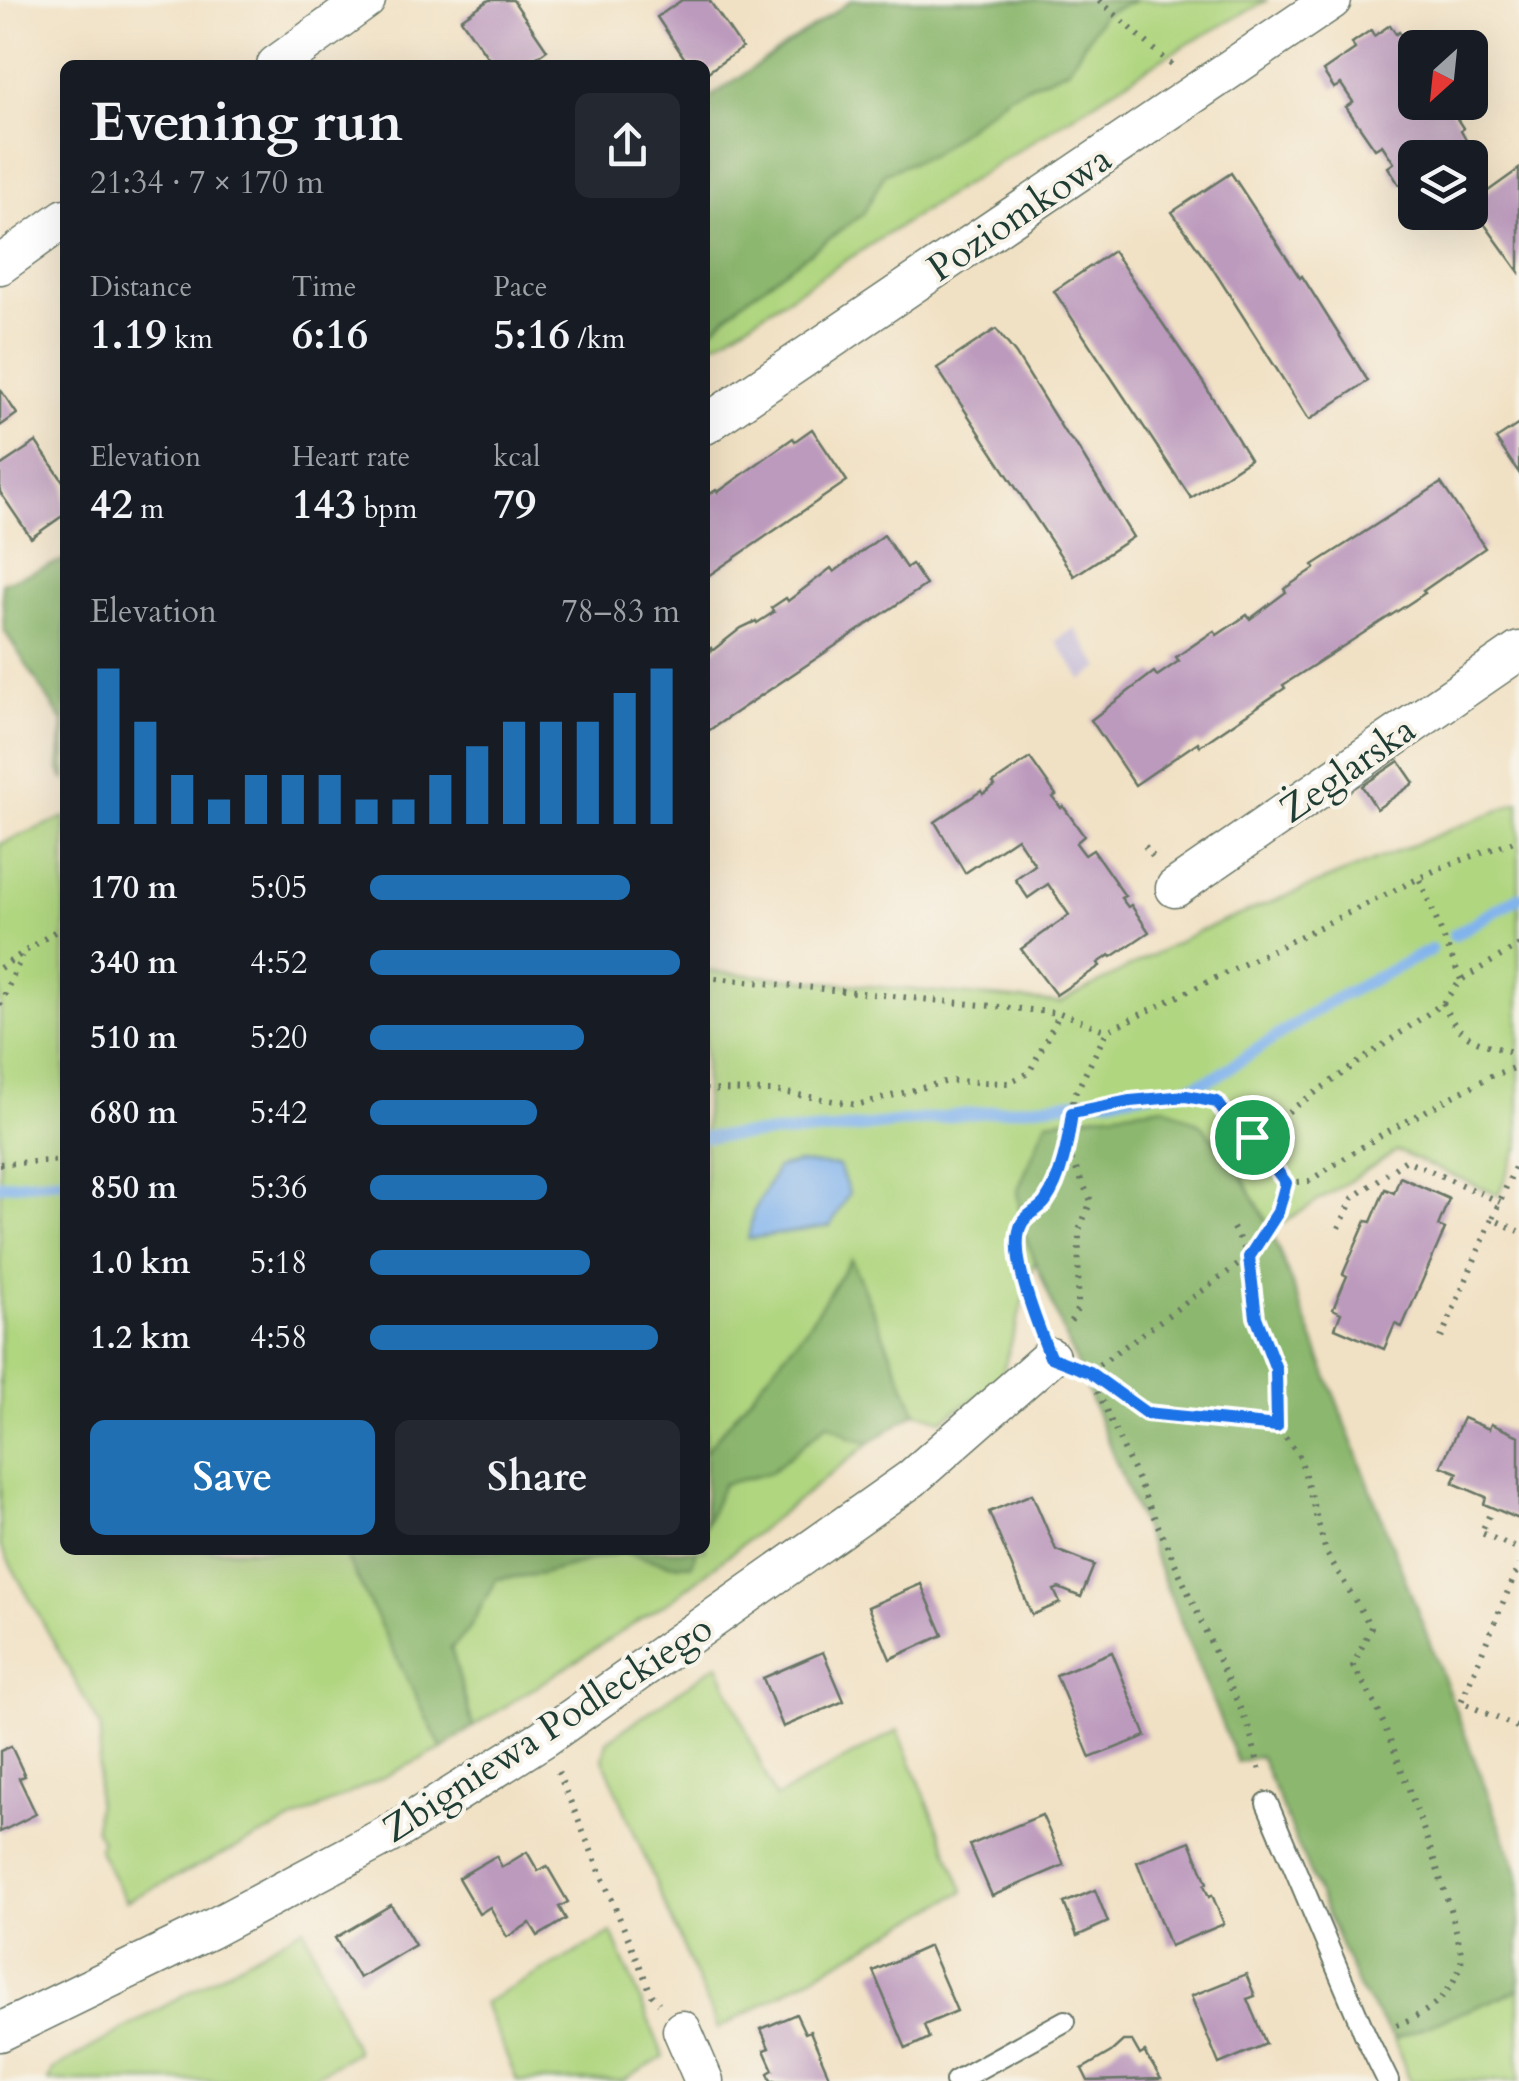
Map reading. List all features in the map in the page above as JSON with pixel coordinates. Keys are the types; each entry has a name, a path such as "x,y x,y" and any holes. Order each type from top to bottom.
{"street":[{"path":"283,60 366,0"},
{"name":"Poziomkowa","path":"710,422 1332,0"},
{"path":"0,265 60,222"},
{"name":"Żeglarska","path":"1175,888 1519,651"},
{"name":"Zbigniewa Podleckiego","path":"0,2032 209,1930 400,1828 544,1738 911,1479 1050,1357"},
{"path":"682,2030 704,2081"}],"lane":[{"path":"1267,1803 1364,2034 1388,2081"},
{"path":"956,2081 1066,2021"}],"path":[{"path":"1099,0 1200,90"},
{"path":"1277,1426 1146,1413 1089,1372 1050,1357 1033,1312 1016,1244 1023,1221 1045,1202 1067,1150 1072,1106 1107,1031 1438,869 1519,839"},
{"path":"1420,880 1462,980"},
{"path":"0,968 60,928"},
{"path":"1252,1137 1443,1003 1462,980 1519,945"},
{"path":"0,1005 23,953"},
{"path":"710,978 1060,1013 1107,1031"},
{"path":"1443,1003 1451,1024 1474,1041 1519,1054"},
{"path":"710,1090 775,1091 856,1105 948,1081 1008,1083 1028,1073 1060,1013"},
{"path":"1286,1183 1310,1182 1381,1135 1491,1076 1519,1066"},
{"path":"1072,1106 1186,1096 1217,1102 1236,1128 1252,1137 1286,1183"},
{"path":"1050,1357 1078,1308 1079,1230 1091,1200 1067,1150"},
{"path":"1441,1338 1519,1158"},
{"path":"0,1164 60,1160"},
{"path":"1339,1228 1353,1198 1406,1160 1500,1202"},
{"path":"1089,1372 1249,1257 1278,1212 1286,1183"},
{"path":"1492,1219 1519,1231"},
{"path":"1232,1228 1249,1257 1256,1317 1276,1369 1277,1426 1300,1457 1326,1552 1371,1627 1353,1666 1382,1717 1454,1917 1462,1959 1445,1997 1406,2022 1364,2034"},
{"path":"1089,1372 1250,1728 1267,1803"},
{"path":"1488,1516 1480,1533 1519,1550"},
{"path":"1516,1726 1461,1702 1519,1565"},
{"path":"544,1738 652,1995 682,2030"}],"shaded area":[{"path":"1075,628 1101,668 1082,680 1056,641"}],"green space":[{"path":"852,0 1136,0 1103,14 1068,69 1010,94 931,155 885,173 863,214 743,301 710,331 710,98"},
{"path":"1137,0 1268,0 1166,56 718,342 710,343 710,331 742,301 863,214 885,173 931,155 1010,94 1068,69 1103,14"},
{"path":"60,562 60,717 4,630 2,583"},
{"path":"1519,802 1519,1146 1498,1195 1397,1151 1272,1230 1241,1175 1024,1234 1035,1260 1000,1381 942,1420 916,1412 851,1260 807,1327 710,1446 710,971 1060,1003 1197,932"},
{"path":"60,819 60,1555 345,1555 442,1749 126,1901 98,1849 101,1840 95,1828 101,1728 0,1545 0,844"},
{"path":"1165,1106 1202,1125 1241,1175 1271,1230 1519,1875 1519,1990 1394,2039 1359,1989 1260,1756 1237,1762 1024,1234 1017,1192 1047,1121"},
{"path":"851,1259 916,1412 871,1442 851,1438 828,1423 770,1473 723,1484 710,1514 710,1446 807,1327"},
{"path":"829,1423 851,1437 871,1442 674,1598 473,1727 451,1648 468,1631 496,1579 541,1574 611,1555 691,1565 695,1555 710,1555 710,1514 722,1484 770,1473"},
{"path":"345,1555 611,1555 541,1574 496,1579 468,1631 451,1648 473,1727 442,1749"},
{"path":"634,1555 695,1555 692,1565 668,1564"},
{"path":"718,1664 775,1798 898,1730 964,1891 718,2029 603,1759 607,1741"},
{"path":"304,1927 356,2052 305,2081 48,2081 52,2070"},
{"path":"612,1933 664,2057 623,2081 517,2081 484,2003"},
{"path":"1519,1990 1519,2081 1410,2081 1394,2039"}],"water":[{"path":"797,1163 839,1166 849,1193 830,1226 748,1239 753,1213 777,1168"}],"building":[{"path":"489,0 513,0 547,50 533,60 490,60 461,19"},
{"path":"682,0 709,0 742,48 710,70 710,60 686,60 657,17"},
{"path":"1390,25 1398,33 1398,120 1458,120 1466,140 1398,140 1398,183 1388,167 1394,163 1382,145 1375,149 1346,107 1353,102 1341,84 1334,88 1323,71 1355,49 1352,43 1371,30 1374,36"},
{"path":"1519,169 1519,272 1488,229 1488,191"},
{"path":"1231,173 1368,381 1309,420 1172,212"},
{"path":"1113,251 1250,459 1191,498 1054,291"},
{"path":"996,329 1077,446 1133,537 1074,576 937,368"},
{"path":"0,389 17,414 0,426"},
{"path":"1519,424 1519,473 1496,439"},
{"path":"812,429 847,481 710,575 710,494 793,438 795,441"},
{"path":"36,442 60,477 60,518 31,538 0,492 0,466"},
{"path":"1441,483 1485,548 1200,746 1198,742 1135,785 1091,720 1154,672 1157,676 1179,661 1176,657 1214,631 1217,635 1247,615 1250,619 1315,568 1313,565"},
{"path":"884,535 906,568 912,564 926,585 710,730 710,649 712,651 741,628 774,612 771,608 786,598 788,601 831,568 834,572"},
{"path":"1030,758 1056,795 1053,797 1084,836 1076,843 1085,855 1093,850 1125,896 1121,898 1128,907 1131,905 1149,932 1056,995 1021,949 1069,915 1048,884 1028,898 1015,879 1035,865 1017,838 965,873 935,822 995,786 993,783"},
{"path":"1399,761 1414,783 1377,809 1362,786"},
{"path":"1400,1177 1449,1199 1438,1226 1445,1229 1402,1327 1395,1324 1384,1349 1335,1328 1341,1313 1333,1309 1366,1221 1371,1222 1385,1189 1394,1193"},
{"path":"1463,1418 1519,1436 1519,1519 1484,1504 1486,1497 1453,1483 1458,1473 1441,1466"},
{"path":"1032,1494 1056,1550 1094,1565 1081,1597 1059,1588 1054,1590 1060,1603 1032,1615 989,1512"},
{"path":"921,1584 943,1635 890,1659 868,1607"},
{"path":"823,1652 844,1701 783,1727 763,1678"},
{"path":"1112,1652 1146,1736 1090,1758 1056,1675"},
{"path":"11,1746 25,1776 19,1778 36,1814 0,1832 0,1751"},
{"path":"1042,1815 1064,1865 992,1896 970,1845"},
{"path":"1190,1841 1207,1883 1204,1885 1224,1924 1170,1946 1137,1862"},
{"path":"527,1852 538,1871 547,1866 568,1902 559,1907 566,1919 538,1936 530,1923 507,1937 490,1907 479,1914 458,1878 496,1856 502,1867"},
{"path":"1095,1890 1108,1922 1077,1936 1064,1903"},
{"path":"391,1905 415,1945 359,1978 335,1938"},
{"path":"929,1946 957,2011 924,2025 929,2038 906,2049 873,1971"},
{"path":"1246,1974 1255,1996 1247,1999 1266,2044 1219,2064 1191,1996"},
{"path":"796,2014 805,2033 810,2031 831,2081 771,2081 768,2073 773,2070 764,2050 769,2048 761,2029"},
{"path":"1123,2041 1132,2041 1140,2055 1145,2052 1161,2079 1088,2081 1082,2069"}],"waterway":[{"path":"1454,935 1519,897"},
{"path":"710,1137 836,1130 1188,1088 1217,1076 1329,1002 1431,950"},
{"path":"0,1185 60,1180"}],"route":[{"path":"1186,1096 1217,1102 1236,1128 1252,1137 1286,1183 1278,1212 1249,1257 1256,1317 1276,1369 1277,1426 1146,1413 1089,1372 1050,1357 1033,1312 1016,1244 1023,1221 1045,1202 1067,1150 1072,1113 1130,1101 1186,1096"}]}
